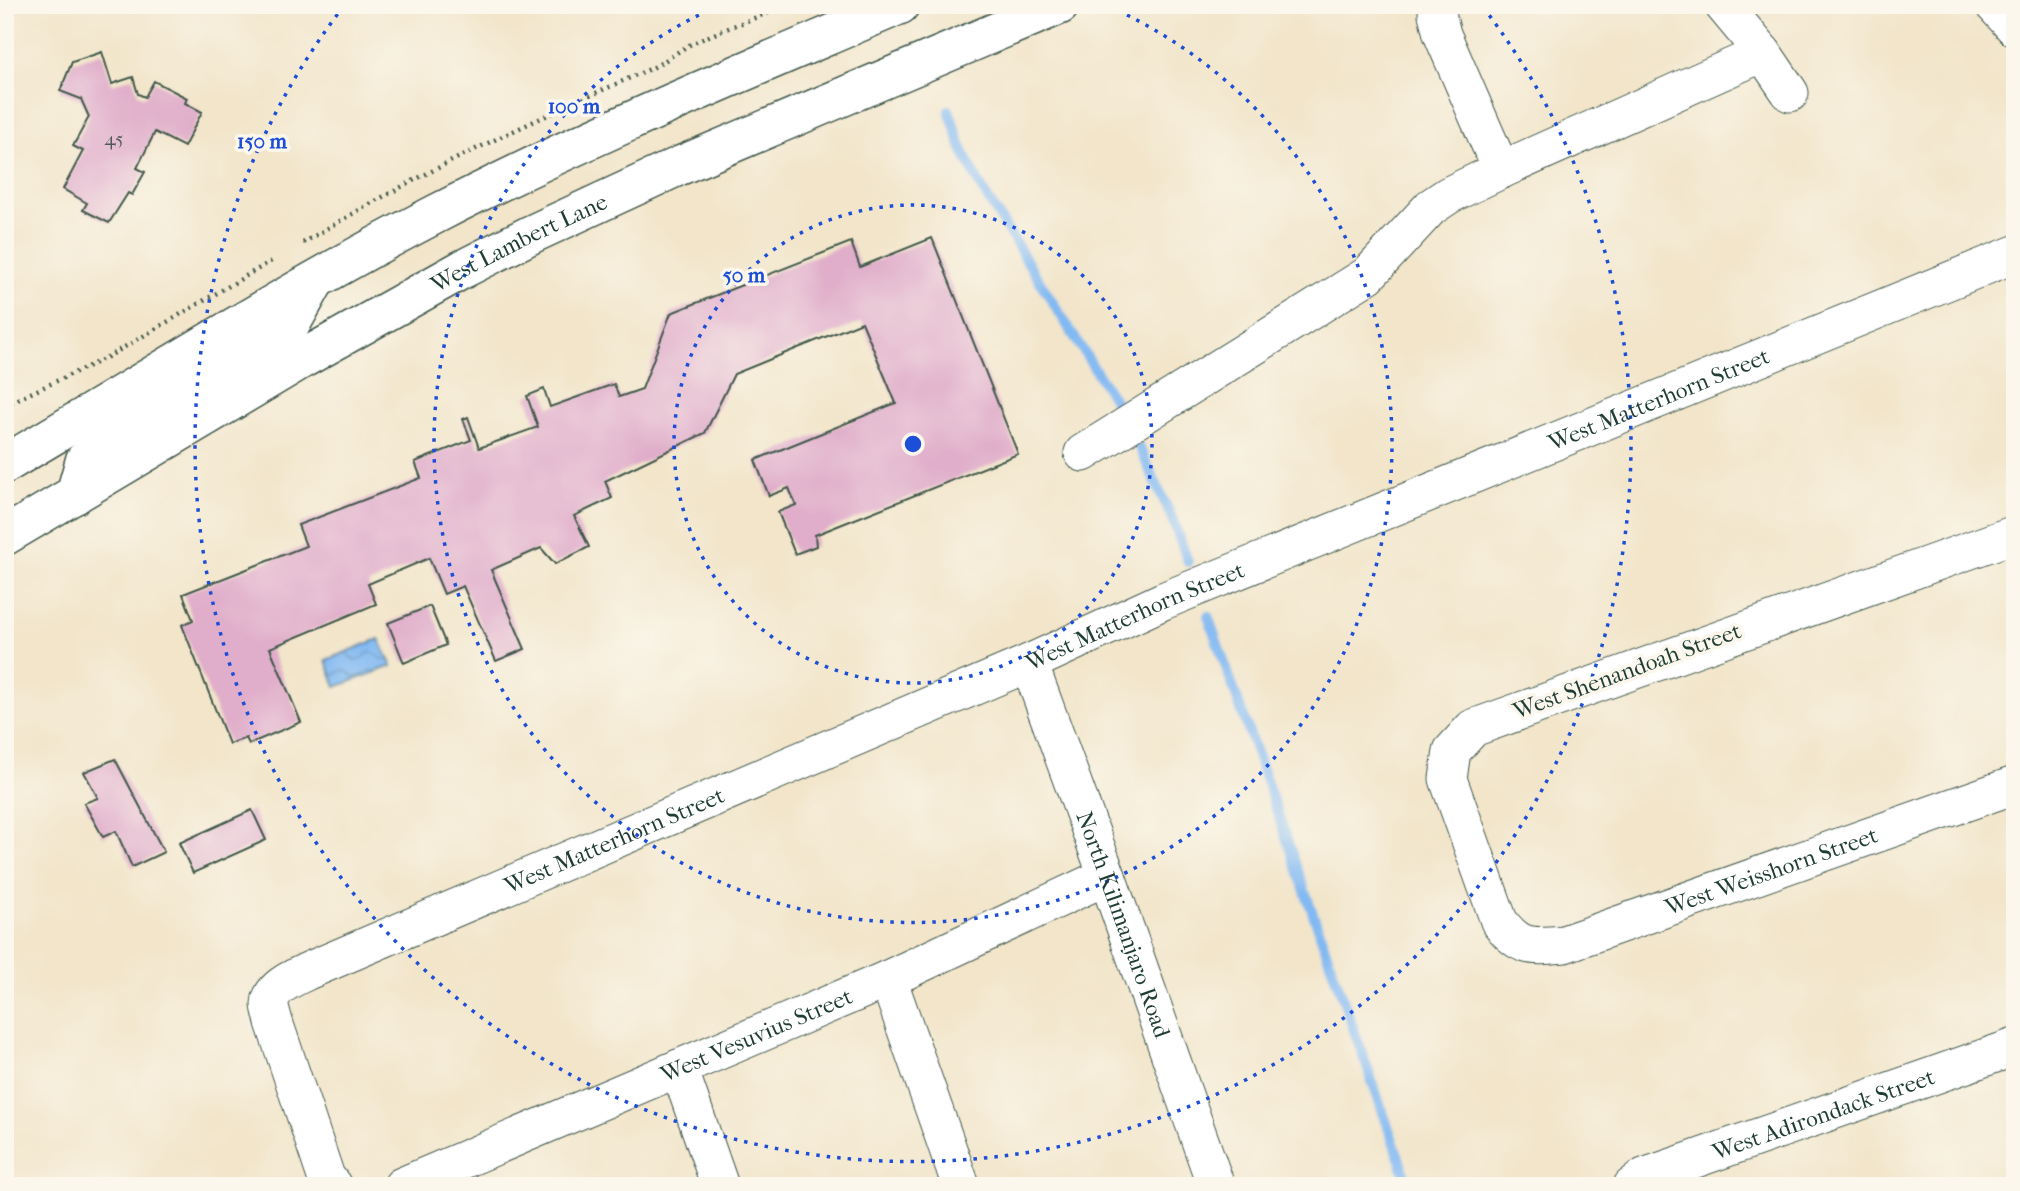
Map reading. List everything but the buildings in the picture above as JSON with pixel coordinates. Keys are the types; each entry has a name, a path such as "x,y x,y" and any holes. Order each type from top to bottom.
{"main road":[{"path":"5,464 315,281 434,215 574,147 900,5"},
{"name":"West Lambert Lane","path":"5,536 304,358 522,239 679,166 1060,5"},
{"path":"75,495 85,460 111,440 285,335 315,281"}],"street":[{"path":"1438,5 1441,34 1501,170"},
{"path":"1723,5 1763,53 1790,93"},
{"path":"1994,5 2015,28"},
{"path":"1083,453 1368,275 1431,207 1449,195 1763,53"},
{"name":"West Matterhorn Street","path":"333,1186 319,1155 274,1022 270,1003 286,982 1029,663 1164,601 2015,254"},
{"name":"West Shenandoah Street","path":"1525,945 1509,935 1499,921 1448,779 1452,751 1473,728 2015,534"},
{"name":"North Kilimanjaro Road","path":"1029,663 1216,1186"},
{"name":"West Weisshorn Street","path":"1525,945 1539,947 1564,944 2015,785"},
{"name":"West Vesuvius Street","path":"402,1186 471,1172 679,1068 888,979 1107,876"},
{"path":"888,979 961,1186"},
{"name":"West Adirondack Street","path":"1632,1186 1644,1177 2015,1047"},
{"path":"679,1068 720,1186"}],"water":[{"path":"379,639 392,666 336,687 326,660"}],"waterway":[{"path":"949,110 962,149 983,191 1119,408"},
{"path":"1139,447 1172,518 1188,562"},
{"path":"1208,616 1409,1186"}]}
